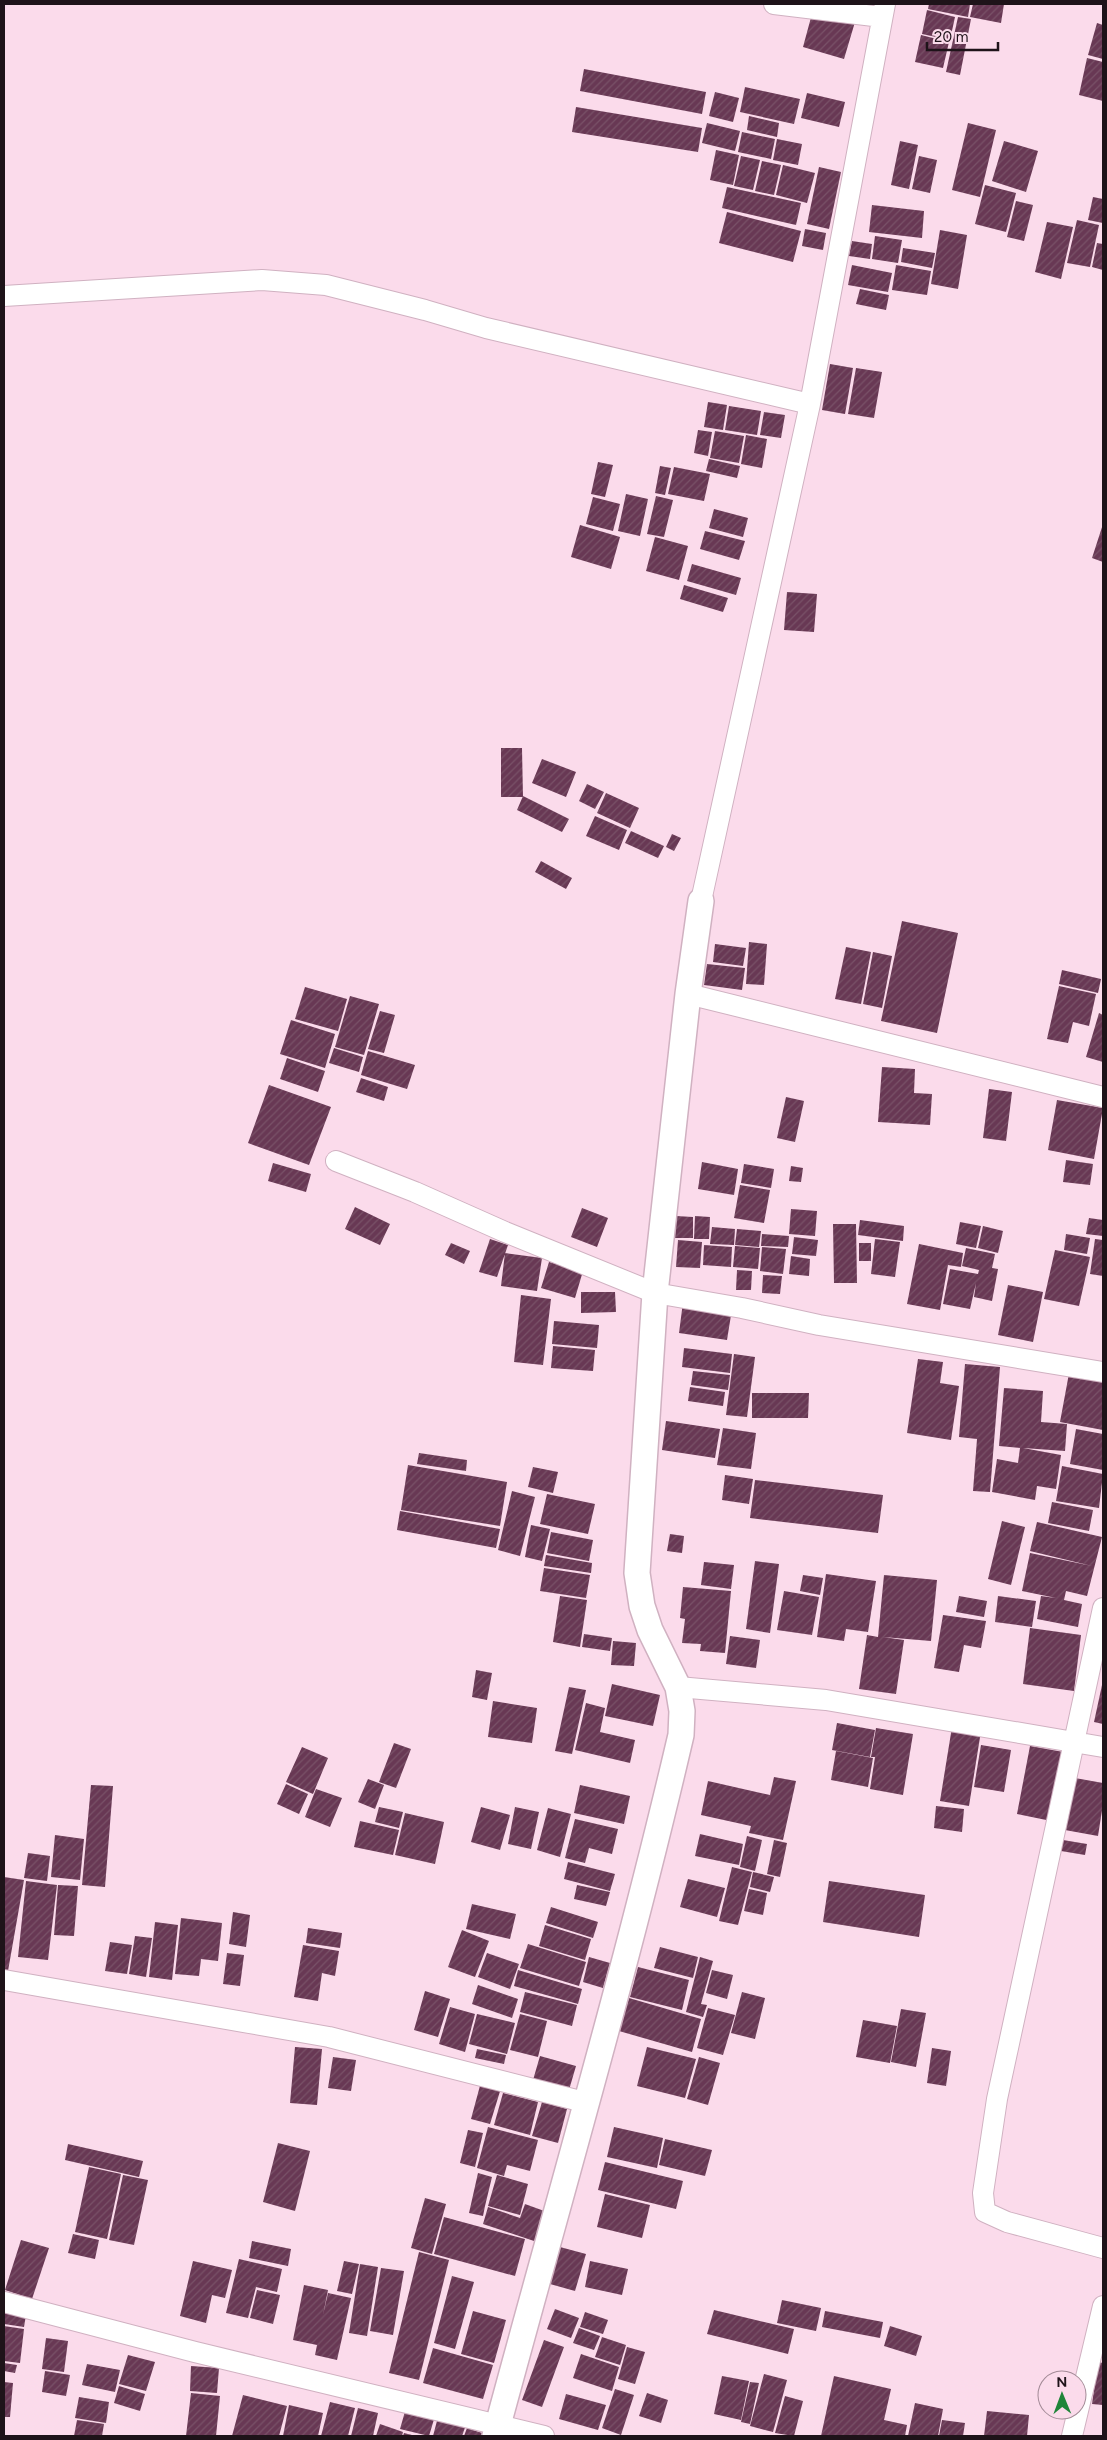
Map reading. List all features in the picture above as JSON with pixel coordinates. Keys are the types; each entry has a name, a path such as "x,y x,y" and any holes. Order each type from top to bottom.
{"street":[{"path":"497,2431 588,2103 648,1874 681,1735 682,1711 678,1687 658,1650 645,1614 638,1573 655,1293 688,994 700,901 810,404 883,10 774,4"},
{"path":"4,296 262,280 326,285 425,310 486,328 810,404"},
{"path":"688,994 1103,1097"},
{"path":"336,1161 415,1192 505,1232 655,1293 742,1308 819,1325 1103,1372"},
{"path":"1103,1608 1076,1743 998,2099 983,2193 985,2212 1007,2222 1103,2248"},
{"path":"678,1687 826,1700 1103,1747"},
{"path":"4,1980 329,2036 588,2103"},
{"path":"4,2302 497,2431 544,2436"},
{"path":"1072,2436 1103,2306"}],"building":[{"path":"929,4 970,4 968,17 928,9"},
{"path":"973,4 1004,4 1001,23 970,17"},
{"path":"813,10 855,22 844,59 803,47"},
{"path":"927,10 955,17 950,40 922,34"},
{"path":"958,17 971,19 960,75 946,72"},
{"path":"1097,23 1103,25 1103,59 1088,55"},
{"path":"921,35 949,42 943,68 915,62"},
{"path":"1087,58 1103,62 1103,101 1079,95"},
{"path":"584,69 706,92 702,114 580,91"},
{"path":"745,87 800,99 794,124 740,112"},
{"path":"715,92 739,98 733,122 709,116"},
{"path":"807,93 845,102 839,127 801,118"},
{"path":"576,107 702,128 698,152 572,132"},
{"path":"749,116 779,123 777,137 747,130"},
{"path":"707,123 740,131 735,151 702,143"},
{"path":"968,123 996,130 980,197 952,190"},
{"path":"742,132 775,139 771,159 738,152"},
{"path":"777,139 802,144 798,165 773,160"},
{"path":"900,141 918,145 909,189 891,185"},
{"path":"1004,141 1038,151 1026,192 992,181"},
{"path":"716,150 739,155 733,185 710,180"},
{"path":"741,156 760,160 753,190 734,186"},
{"path":"919,156 937,160 930,193 912,189"},
{"path":"762,161 781,165 774,195 755,191"},
{"path":"783,165 815,173 807,203 776,195"},
{"path":"819,167 841,172 829,229 807,224"},
{"path":"985,185 1016,193 1006,232 975,224"},
{"path":"727,187 801,203 796,225 722,208"},
{"path":"1093,197 1103,199 1103,223 1088,220"},
{"path":"1016,201 1033,205 1024,241 1007,237"},
{"path":"872,205 924,211 922,238 869,232"},
{"path":"727,212 801,231 793,262 719,243"},
{"path":"1077,220 1099,225 1090,267 1067,263"},
{"path":"1047,222 1073,227 1061,279 1035,272"},
{"path":"805,229 826,233 823,250 802,246"},
{"path":"940,230 967,235 958,289 931,284"},
{"path":"875,236 902,240 898,263 872,259"},
{"path":"852,241 872,244 870,259 849,256"},
{"path":"1097,243 1103,244 1103,270 1092,267"},
{"path":"903,248 935,253 932,268 901,262"},
{"path":"852,265 892,273 888,292 848,285"},
{"path":"896,265 931,271 927,295 892,290"},
{"path":"860,289 889,295 886,310 856,304"},
{"path":"830,364 853,368 845,414 822,410"},
{"path":"856,368 882,372 874,418 848,414"},
{"path":"708,402 727,405 723,430 704,427"},
{"path":"729,406 761,411 757,435 725,430"},
{"path":"764,412 785,415 781,438 760,435"},
{"path":"698,430 712,432 708,456 694,453"},
{"path":"715,431 744,436 739,463 710,458"},
{"path":"746,435 767,439 762,468 741,464"},
{"path":"709,459 740,466 737,478 706,471"},
{"path":"598,462 613,465 605,497 591,494"},
{"path":"660,466 671,468 665,495 655,493"},
{"path":"674,467 710,474 704,501 668,494"},
{"path":"626,494 648,499 640,536 618,531"},
{"path":"656,496 673,500 664,537 647,534"},
{"path":"593,497 620,504 613,531 586,524"},
{"path":"714,509 748,518 743,537 709,528"},
{"path":"1103,524 1103,562 1092,558"},
{"path":"580,525 620,537 611,569 571,557"},
{"path":"705,531 745,541 739,560 700,549"},
{"path":"655,537 688,546 679,580 646,571"},
{"path":"692,564 741,578 736,595 687,581"},
{"path":"684,585 728,598 723,612 680,599"},
{"path":"787,592 817,594 814,632 784,630"},
{"path":"501,748 522,748 523,797 501,797"},
{"path":"542,759 576,772 566,797 532,783"},
{"path":"587,784 604,792 595,809 579,801"},
{"path":"606,793 639,808 630,828 597,813"},
{"path":"523,796 569,819 562,832 517,810"},
{"path":"595,816 627,830 619,850 586,836"},
{"path":"631,831 664,846 658,858 625,843"},
{"path":"672,834 681,838 674,851 666,847"},
{"path":"541,861 572,878 566,889 535,872"},
{"path":"902,921 958,933 937,1033 881,1021"},
{"path":"749,942 767,944 764,985 746,984"},
{"path":"715,944 746,948 743,966 713,962"},
{"path":"846,947 871,952 861,1004 835,999"},
{"path":"873,952 892,956 882,1008 863,1004"},
{"path":"707,964 745,968 742,990 704,985"},
{"path":"1062,970 1101,979 1098,993 1059,984"},
{"path":"1059,986 1096,994 1089,1026 1073,1022 1068,1043 1047,1039"},
{"path":"305,987 347,999 338,1031 295,1019"},
{"path":"350,996 379,1004 364,1055 335,1047"},
{"path":"380,1011 395,1015 384,1053 368,1049"},
{"path":"1099,1013 1103,1015 1103,1062 1086,1057"},
{"path":"291,1020 335,1034 325,1068 280,1054"},
{"path":"334,1048 363,1057 359,1072 329,1063"},
{"path":"368,1051 415,1065 407,1089 361,1075"},
{"path":"287,1058 325,1071 318,1092 280,1079"},
{"path":"882,1067 915,1069 914,1093 932,1094 930,1125 878,1122"},
{"path":"361,1078 388,1087 384,1101 356,1092"},
{"path":"269,1085 331,1107 309,1165 248,1143"},
{"path":"989,1089 1012,1092 1006,1141 983,1138"},
{"path":"786,1097 804,1101 795,1142 777,1138"},
{"path":"1057,1100 1103,1108 1094,1159 1048,1150"},
{"path":"1066,1160 1093,1164 1090,1185 1063,1182"},
{"path":"702,1162 738,1169 734,1195 698,1189"},
{"path":"273,1163 311,1174 306,1192 268,1181"},
{"path":"744,1164 774,1169 771,1188 741,1183"},
{"path":"791,1166 803,1168 801,1182 789,1181"},
{"path":"740,1185 770,1190 764,1223 734,1218"},
{"path":"355,1207 390,1224 380,1245 345,1229"},
{"path":"582,1208 608,1218 597,1247 571,1237"},
{"path":"791,1209 817,1211 815,1236 789,1234"},
{"path":"676,1216 693,1217 693,1238 675,1238"},
{"path":"695,1216 710,1217 709,1239 694,1239"},
{"path":"1089,1218 1103,1220 1103,1236 1086,1234"},
{"path":"860,1220 904,1226 903,1241 858,1235"},
{"path":"960,1222 981,1226 976,1248 956,1244"},
{"path":"833,1224 856,1224 857,1283 834,1283"},
{"path":"983,1226 1003,1231 998,1253 978,1248"},
{"path":"712,1227 735,1229 734,1245 710,1244"},
{"path":"737,1229 761,1231 759,1247 735,1245"},
{"path":"762,1234 789,1236 788,1247 761,1246"},
{"path":"1066,1234 1090,1238 1087,1254 1064,1250"},
{"path":"794,1237 818,1240 816,1256 792,1254"},
{"path":"490,1239 508,1245 497,1277 479,1272"},
{"path":"875,1239 900,1242 895,1277 871,1274"},
{"path":"1095,1239 1103,1240 1103,1276 1090,1274"},
{"path":"678,1240 702,1242 700,1268 676,1267"},
{"path":"451,1243 470,1251 464,1264 445,1255"},
{"path":"859,1243 871,1243 871,1261 859,1261"},
{"path":"919,1244 963,1253 961,1267 948,1265 940,1310 907,1304"},
{"path":"704,1245 732,1247 731,1267 703,1265"},
{"path":"735,1246 760,1248 758,1269 733,1267"},
{"path":"762,1247 786,1249 783,1274 760,1271"},
{"path":"966,1248 995,1254 992,1268 998,1269 992,1301 974,1297 976,1283 970,1309 943,1304 950,1269 978,1274 979,1270 962,1266"},
{"path":"1055,1250 1090,1257 1079,1306 1044,1299"},
{"path":"505,1253 542,1258 537,1291 501,1286"},
{"path":"791,1256 810,1259 809,1276 789,1274"},
{"path":"549,1262 583,1271 575,1298 541,1288"},
{"path":"737,1270 752,1271 751,1290 736,1290"},
{"path":"763,1275 782,1276 780,1294 762,1293"},
{"path":"1008,1285 1043,1292 1033,1342 998,1335"},
{"path":"581,1292 615,1292 616,1312 581,1313"},
{"path":"521,1295 551,1299 543,1365 514,1362"},
{"path":"683,1302 732,1309 727,1340 679,1333"},
{"path":"554,1321 599,1325 597,1348 552,1344"},
{"path":"553,1346 595,1350 593,1371 551,1368"},
{"path":"684,1348 732,1354 730,1373 682,1367"},
{"path":"734,1354 755,1357 747,1417 726,1415"},
{"path":"918,1359 943,1362 940,1383 959,1386 951,1440 907,1433"},
{"path":"965,1364 1000,1367 990,1492 973,1491 977,1439 959,1437"},
{"path":"1070,1368 1103,1374 1103,1430 1060,1422"},
{"path":"693,1371 730,1375 728,1390 691,1385"},
{"path":"690,1387 725,1392 723,1406 688,1401"},
{"path":"1004,1388 1043,1391 1041,1422 1067,1424 1065,1451 1023,1448 1061,1455 1056,1489 1037,1486 1035,1500 992,1492 997,1459 1018,1463 1020,1448 999,1446"},
{"path":"752,1393 809,1393 808,1418 752,1418"},
{"path":"666,1421 720,1429 715,1458 662,1450"},
{"path":"723,1428 756,1433 751,1469 717,1465"},
{"path":"1076,1429 1103,1434 1103,1470 1070,1464"},
{"path":"419,1453 467,1460 466,1471 417,1464"},
{"path":"408,1465 507,1482 500,1526 401,1510"},
{"path":"1062,1466 1103,1474 1099,1508 1056,1501"},
{"path":"533,1467 558,1472 553,1493 528,1487"},
{"path":"725,1475 753,1479 749,1504 722,1500"},
{"path":"755,1480 883,1495 878,1533 750,1518"},
{"path":"512,1491 535,1497 520,1556 498,1550"},
{"path":"547,1494 595,1504 588,1534 540,1524"},
{"path":"1052,1502 1093,1510 1089,1531 1048,1523"},
{"path":"400,1511 500,1529 496,1548 397,1530"},
{"path":"1002,1521 1025,1527 1011,1585 988,1579"},
{"path":"1037,1522 1102,1537 1087,1596 1066,1591 1064,1600 1082,1604 1078,1627 1037,1619 1041,1596 1056,1598 1022,1591 1030,1553 1092,1566 1030,1551"},
{"path":"531,1525 550,1529 542,1561 525,1557"},
{"path":"551,1532 593,1540 589,1561 547,1553"},
{"path":"670,1534 684,1536 682,1553 667,1551"},
{"path":"546,1555 592,1563 591,1573 544,1566"},
{"path":"755,1561 779,1564 770,1633 746,1629"},
{"path":"704,1562 734,1565 731,1589 701,1585"},
{"path":"544,1568 590,1575 586,1598 540,1591"},
{"path":"826,1574 876,1581 868,1632 846,1629 844,1641 817,1637"},
{"path":"803,1575 823,1578 820,1595 800,1591"},
{"path":"884,1575 937,1580 931,1641 883,1637 904,1640 896,1694 859,1689 867,1635 878,1637"},
{"path":"683,1587 731,1591 725,1653 700,1651 701,1644 682,1643 685,1619 680,1618"},
{"path":"784,1591 819,1597 812,1635 777,1630"},
{"path":"560,1596 587,1600 580,1647 553,1642"},
{"path":"959,1596 987,1601 984,1617 956,1612"},
{"path":"998,1596 1036,1601 1032,1627 995,1622"},
{"path":"943,1615 986,1621 981,1648 964,1645 959,1672 934,1668"},
{"path":"1030,1628 1081,1635 1074,1691 1023,1684"},
{"path":"584,1634 612,1638 610,1651 582,1647"},
{"path":"730,1636 760,1640 756,1668 726,1664"},
{"path":"613,1641 636,1643 634,1666 611,1665"},
{"path":"476,1670 492,1673 487,1700 472,1697"},
{"path":"612,1684 660,1695 653,1726 605,1716"},
{"path":"1103,1685 1103,1724 1094,1722"},
{"path":"569,1687 586,1690 572,1754 555,1751"},
{"path":"493,1701 537,1708 532,1743 488,1737"},
{"path":"586,1703 605,1708 600,1732 635,1740 630,1763 575,1750"},
{"path":"837,1723 875,1730 870,1757 832,1750"},
{"path":"952,1727 981,1731 969,1806 940,1801"},
{"path":"876,1728 913,1734 903,1795 870,1789 875,1757 871,1757"},
{"path":"394,1743 411,1749 396,1788 379,1782"},
{"path":"981,1745 1011,1750 1004,1792 974,1787"},
{"path":"1030,1746 1069,1753 1056,1822 1017,1814"},
{"path":"302,1747 328,1758 313,1794 286,1782"},
{"path":"836,1751 873,1758 868,1787 831,1780"},
{"path":"774,1777 796,1781 783,1840 749,1833 751,1826 701,1815 708,1781 770,1795"},
{"path":"1075,1778 1103,1783 1103,1804 1098,1836 1065,1830"},
{"path":"368,1779 384,1785 375,1809 358,1802"},
{"path":"286,1784 308,1794 299,1814 277,1804"},
{"path":"91,1785 113,1786 105,1887 82,1885"},
{"path":"580,1785 630,1796 624,1824 574,1813"},
{"path":"316,1789 342,1798 330,1827 305,1817"},
{"path":"936,1806 964,1809 962,1832 934,1828"},
{"path":"379,1807 403,1812 399,1828 375,1822"},
{"path":"481,1807 510,1815 500,1850 471,1842"},
{"path":"515,1807 539,1812 531,1849 508,1844"},
{"path":"548,1808 571,1814 560,1857 537,1850"},
{"path":"405,1813 444,1822 435,1864 395,1855"},
{"path":"575,1819 618,1829 612,1854 589,1848 585,1863 565,1858"},
{"path":"360,1821 399,1830 393,1855 354,1847"},
{"path":"700,1834 743,1844 739,1865 695,1856"},
{"path":"55,1835 84,1839 80,1880 51,1877"},
{"path":"747,1836 762,1840 755,1871 740,1867"},
{"path":"774,1840 787,1843 780,1877 767,1874"},
{"path":"1063,1840 1087,1844 1085,1855 1061,1851"},
{"path":"28,1853 50,1856 47,1881 24,1878"},
{"path":"568,1862 615,1874 610,1891 564,1879"},
{"path":"732,1867 752,1872 738,1925 719,1921"},
{"path":"753,1872 774,1877 770,1892 750,1887"},
{"path":"4,1877 24,1880 8,1971 4,1971"},
{"path":"688,1879 725,1888 717,1917 680,1907"},
{"path":"26,1881 57,1885 48,1960 18,1957"},
{"path":"829,1881 925,1895 919,1937 823,1922"},
{"path":"58,1885 78,1886 74,1936 54,1935"},
{"path":"577,1885 610,1892 606,1906 574,1899"},
{"path":"749,1889 767,1893 763,1915 744,1911"},
{"path":"472,1904 516,1914 510,1939 466,1929"},
{"path":"551,1907 598,1922 593,1938 546,1923"},
{"path":"233,1912 250,1915 246,1947 229,1944"},
{"path":"181,1918 222,1923 218,1961 201,1959 199,1976 175,1974"},
{"path":"155,1922 178,1925 172,1980 149,1977"},
{"path":"545,1925 591,1939 585,1960 539,1946"},
{"path":"308,1928 342,1933 340,1948 306,1943"},
{"path":"462,1930 489,1941 475,1977 448,1967"},
{"path":"135,1936 152,1938 146,1977 129,1974"},
{"path":"110,1942 132,1945 127,1974 105,1971"},
{"path":"528,1944 586,1962 579,1986 520,1968"},
{"path":"303,1945 339,1951 335,1976 322,1973 318,2001 294,1997"},
{"path":"660,1947 698,1957 693,1978 654,1968"},
{"path":"227,1953 244,1955 240,1986 223,1984"},
{"path":"487,1953 519,1964 510,1989 478,1977"},
{"path":"589,1957 610,1963 603,1988 583,1982"},
{"path":"700,1957 713,1961 701,2004 707,2005 703,2017 686,2012"},
{"path":"638,1967 689,1980 682,2010 630,1997"},
{"path":"518,1970 582,1989 578,2004 514,1986"},
{"path":"712,1970 733,1975 727,1999 706,1993"},
{"path":"478,1985 518,1999 512,2018 472,2004"},
{"path":"425,1991 450,1999 438,2037 414,2030"},
{"path":"525,1992 577,2005 572,2026 520,2012"},
{"path":"742,1992 765,1998 755,2039 731,2033"},
{"path":"629,1998 701,2019 692,2052 619,2031"},
{"path":"450,2007 475,2014 465,2052 439,2044"},
{"path":"708,2008 735,2015 723,2055 697,2048"},
{"path":"901,2009 926,2013 916,2067 891,2062"},
{"path":"477,2014 515,2023 507,2054 469,2044"},
{"path":"520,2014 547,2021 538,2057 510,2050"},
{"path":"863,2020 897,2026 890,2063 856,2057"},
{"path":"295,2047 322,2049 317,2105 290,2103"},
{"path":"647,2047 696,2059 685,2098 637,2086"},
{"path":"932,2048 951,2051 946,2086 927,2083"},
{"path":"477,2049 506,2055 504,2064 475,2058"},
{"path":"540,2056 576,2066 569,2090 533,2080"},
{"path":"333,2057 356,2060 351,2091 328,2088"},
{"path":"699,2057 720,2063 708,2105 687,2099"},
{"path":"481,2082 501,2088 490,2124 471,2119"},
{"path":"503,2093 538,2102 530,2135 494,2125"},
{"path":"542,2102 567,2109 558,2143 532,2136"},
{"path":"488,2127 538,2140 530,2171 507,2165 504,2176 477,2168"},
{"path":"614,2127 663,2138 657,2168 607,2157"},
{"path":"468,2130 483,2133 475,2167 460,2163"},
{"path":"665,2139 712,2150 705,2176 659,2165"},
{"path":"278,2143 310,2151 295,2211 263,2202"},
{"path":"68,2144 143,2161 139,2177 65,2160"},
{"path":"605,2162 683,2181 676,2209 598,2190"},
{"path":"89,2167 121,2174 107,2239 75,2232"},
{"path":"478,2173 492,2177 483,2216 469,2213"},
{"path":"123,2175 148,2180 134,2245 109,2240"},
{"path":"497,2175 528,2184 520,2215 488,2206"},
{"path":"605,2194 650,2205 642,2238 597,2227"},
{"path":"425,2198 446,2204 432,2254 411,2248"},
{"path":"525,2204 547,2212 537,2242 483,2224 488,2207 520,2218"},
{"path":"444,2217 525,2239 515,2276 434,2254"},
{"path":"73,2234 99,2240 95,2259 68,2253"},
{"path":"21,2240 49,2248 32,2299 5,2290"},
{"path":"252,2241 291,2249 288,2266 249,2258"},
{"path":"560,2247 586,2254 575,2291 550,2284"},
{"path":"419,2252 449,2260 419,2380 389,2373"},
{"path":"239,2259 282,2269 277,2292 256,2287 248,2318 226,2313"},
{"path":"193,2261 232,2270 225,2298 212,2295 206,2323 180,2316"},
{"path":"344,2261 359,2264 352,2294 337,2291"},
{"path":"590,2261 628,2269 622,2295 585,2287"},
{"path":"360,2264 378,2267 367,2336 349,2333"},
{"path":"381,2268 404,2271 393,2335 370,2331"},
{"path":"452,2276 474,2282 455,2349 434,2343"},
{"path":"304,2285 328,2290 323,2315 328,2293 351,2298 337,2360 315,2355 317,2345 293,2340"},
{"path":"257,2290 280,2295 273,2324 250,2318"},
{"path":"782,2300 821,2308 816,2331 777,2323"},
{"path":"4,2306 27,2309 24,2327 4,2324"},
{"path":"555,2309 579,2318 571,2338 547,2329"},
{"path":"714,2310 794,2329 788,2354 707,2334"},
{"path":"473,2311 506,2320 494,2363 461,2354"},
{"path":"825,2311 883,2322 880,2338 822,2327"},
{"path":"585,2312 608,2320 603,2334 580,2327"},
{"path":"4,2326 24,2329 20,2363 4,2361"},
{"path":"890,2326 922,2336 916,2356 884,2346"},
{"path":"579,2328 600,2336 594,2350 573,2343"},
{"path":"602,2337 626,2345 620,2365 595,2357"},
{"path":"46,2338 68,2341 64,2372 42,2369"},
{"path":"544,2340 564,2347 542,2407 522,2400"},
{"path":"627,2347 645,2352 635,2384 618,2379"},
{"path":"433,2348 493,2365 483,2399 423,2383"},
{"path":"581,2354 619,2367 612,2391 573,2378"},
{"path":"128,2355 155,2362 146,2391 119,2384"},
{"path":"1098,2362 1103,2363 1103,2405 1092,2404"},
{"path":"4,2363 17,2365 15,2373 4,2371"},
{"path":"87,2364 120,2370 115,2392 82,2385"},
{"path":"191,2366 219,2368 217,2393 190,2391"},
{"path":"45,2371 70,2375 66,2396 42,2392"},
{"path":"764,2374 787,2380 773,2432 750,2426"},
{"path":"722,2376 749,2381 741,2420 714,2414"},
{"path":"834,2376 891,2389 884,2420 907,2425 905,2436 821,2436"},
{"path":"4,2382 13,2383 10,2417 4,2417"},
{"path":"750,2382 759,2383 750,2424 741,2422"},
{"path":"119,2386 145,2394 140,2411 114,2403"},
{"path":"615,2389 634,2395 621,2435 602,2428"},
{"path":"191,2393 220,2396 216,2436 186,2436"},
{"path":"647,2393 668,2400 661,2423 639,2416"},
{"path":"566,2394 606,2405 598,2430 559,2419"},
{"path":"243,2395 287,2406 279,2436 232,2436"},
{"path":"785,2396 803,2401 794,2436 775,2433"},
{"path":"79,2397 109,2402 106,2423 75,2418"},
{"path":"330,2402 355,2408 348,2436 321,2436"},
{"path":"915,2403 943,2409 938,2436 908,2436"},
{"path":"289,2405 323,2413 318,2436 283,2436"},
{"path":"358,2408 378,2413 373,2436 351,2436"},
{"path":"406,2408 435,2416 429,2436 400,2429"},
{"path":"987,2411 1029,2415 1027,2436 984,2436"},
{"path":"438,2417 466,2425 462,2436 433,2436"},
{"path":"77,2420 104,2424 102,2436 74,2436"},
{"path":"942,2420 965,2423 963,2436 939,2436"},
{"path":"380,2424 403,2432 402,2436 376,2436"},
{"path":"467,2428 485,2434 484,2436 464,2436"},
{"path":"404,2433 416,2436 403,2436"}]}
